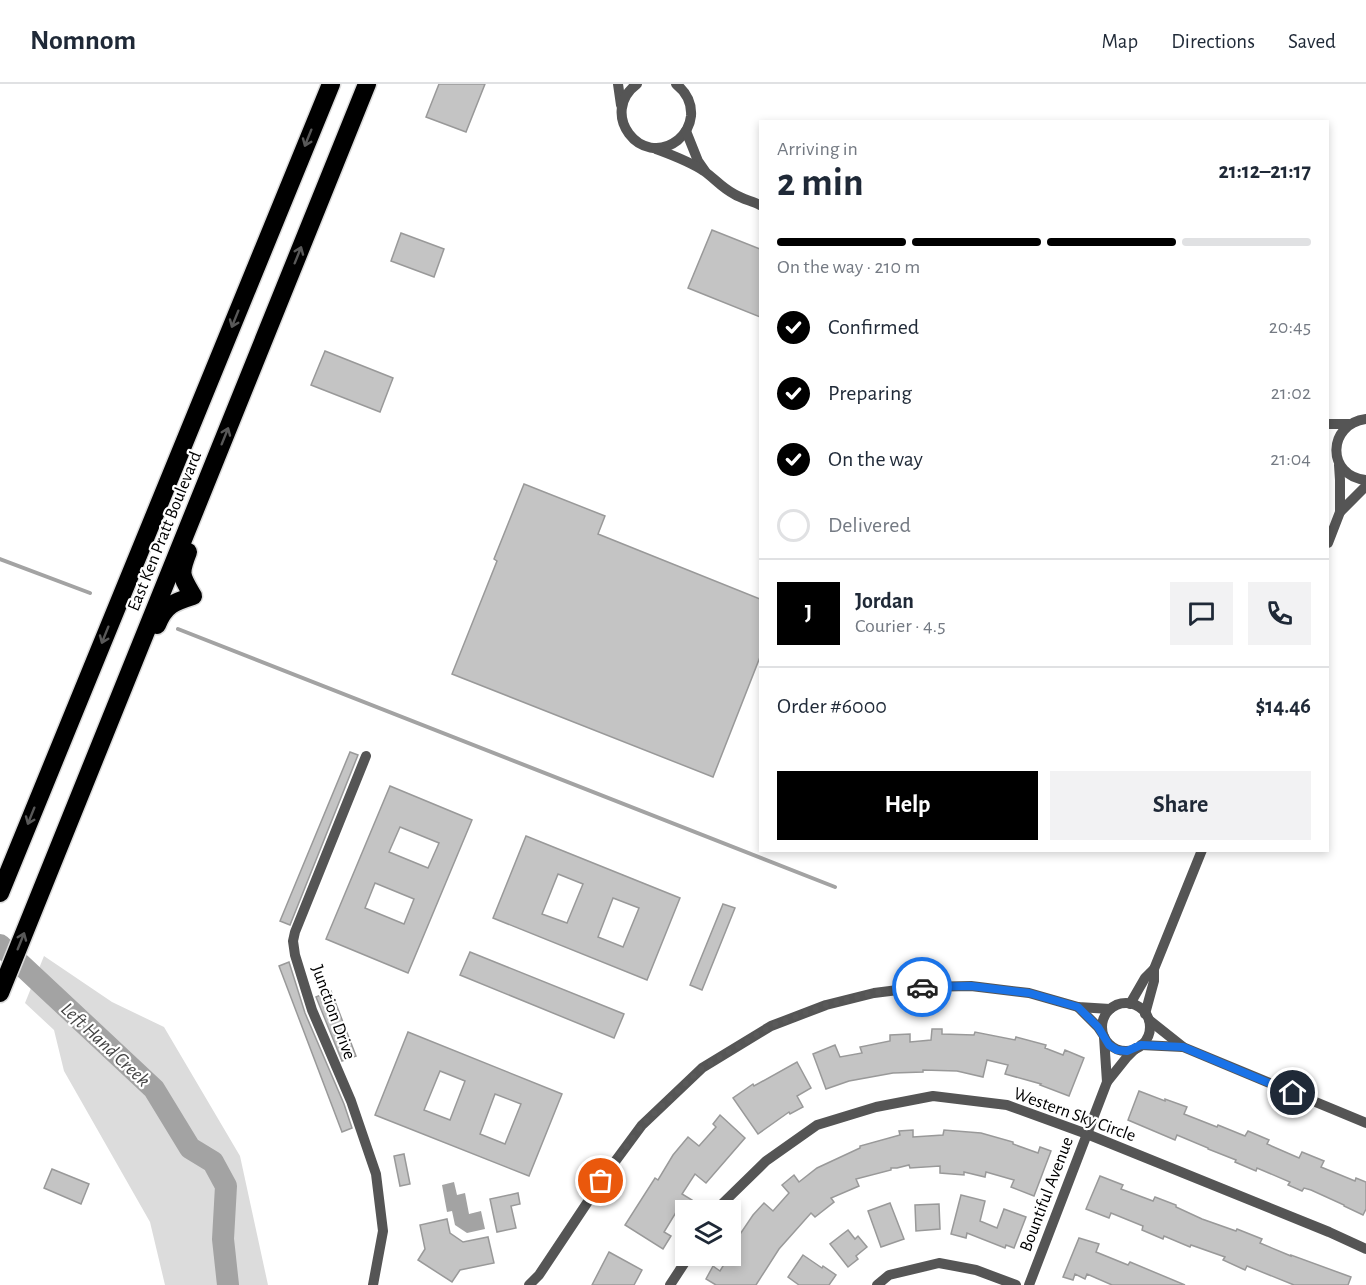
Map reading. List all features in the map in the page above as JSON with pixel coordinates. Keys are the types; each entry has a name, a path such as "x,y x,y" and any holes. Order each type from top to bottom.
{"highway":[{"name":"East Ken Pratt Boulevard","path":"0,893 331,84"},
{"name":"East Ken Pratt Boulevard","path":"0,993 368,84"},
{"path":"89,771 99,766 160,616 173,603 193,596 183,580 182,567 205,509 203,490"}],"street":[{"path":"618,84 622,108"},
{"path":"637,84 625,97 621,117 628,134 635,141 674,155 705,172 734,194 759,205"},
{"path":"652,148 672,144 686,131 691,109 688,98 676,84"},
{"path":"686,131 705,172"},
{"path":"1329,540 1340,512 1340,480 1334,454 1337,442 1341,432 1349,424 1366,419"},
{"path":"1329,424 1349,424"},
{"path":"1334,454 1345,472 1354,478 1366,480"},
{"path":"1340,512 1366,486"},
{"name":"Junction Drive","path":"366,756 293,941 312,1011 351,1101 376,1174 383,1231 373,1285"},
{"path":"1078,1007 1109,1045 1117,1050 1127,1051 1139,1046 1147,1039 1149,1030 1147,1017 1154,969 1201,852"},
{"path":"1130,1004 1145,978 1154,969"},
{"path":"529,1285 539,1275 642,1125 702,1068 771,1026 826,1005 874,993 922,987 971,986 1029,993 1078,1007 1110,1009"},
{"path":"1103,1035 1102,1024 1110,1009 1117,1005 1130,1004 1140,1008 1147,1017 1183,1047 1366,1123"},
{"name":"Bountiful Avenue","path":"1103,1035 1107,1082"},
{"path":"1139,1046 1183,1047"},
{"name":"Bountiful Avenue","path":"1029,1285 1107,1082 1139,1046"},
{"name":"Western Sky Circle","path":"726,1200 766,1161 817,1125 876,1107 933,1096 1007,1105 1087,1134 1366,1249"},
{"path":"877,1285 889,1275 939,1263 976,1270 1016,1285"},
{"path":"670,1285 682,1266"}],"shaded area":[{"path":"44,956 112,1002 164,1027 240,1156 268,1285 165,1285 150,1222 64,1071 54,1030 25,1003"},
{"path":"454,1182 457,1195 465,1193 469,1214 481,1211 485,1229 467,1233 455,1225 452,1211 447,1212 442,1185"}],"building":[{"path":"439,84 485,84 466,132 426,117"},
{"path":"712,230 759,249 759,317 688,288"},
{"path":"401,233 444,249 434,277 391,261"},
{"path":"325,351 393,378 380,412 311,385"},
{"path":"524,484 605,516 598,534 759,599 759,660 713,777 452,674 497,561 494,559"},
{"path":"350,752 358,755 290,925 280,921"},
{"path":"390,786 472,820 408,973 326,939","holes":["400,827 439,843 428,868 389,852","375,883 414,899 404,924 365,908"]},
{"path":"526,836 680,898 647,980 493,918","holes":["558,874 583,884 567,923 542,914","613,898 639,908 623,947 598,937"]},
{"path":"723,904 735,908 702,990 690,985"},
{"path":"470,952 624,1014 614,1038 460,975"},
{"path":"289,962 305,1013 352,1128 342,1132 279,966"},
{"path":"331,991 356,1056 342,1061 316,997"},
{"path":"932,1029 942,1029 942,1034 974,1035 975,1032 1015,1040 1016,1037 1046,1045 1045,1048 1063,1055 1065,1050 1084,1058 1069,1096 1041,1084 1005,1074 1008,1065 987,1060 983,1077 957,1071 923,1070 923,1072 893,1073 849,1081 826,1089 813,1054 835,1045 840,1057 862,1053 860,1047 890,1041 890,1035 910,1034 910,1042 931,1040"},
{"path":"408,1032 562,1094 529,1176 375,1115","holes":["440,1071 465,1081 450,1120 424,1110","495,1094 521,1104 505,1144 480,1134"]},
{"path":"797,1062 811,1088 797,1096 803,1107 790,1114 789,1112 758,1134 733,1098 753,1084 754,1086"},
{"path":"1139,1091 1187,1107 1184,1114 1245,1136 1248,1131 1269,1140 1267,1144 1299,1158 1302,1152 1324,1161 1321,1167 1355,1181 1356,1178 1366,1182 1366,1209 1363,1215 1311,1190 1304,1188 1302,1191 1288,1185 1290,1182 1257,1168 1256,1171 1177,1135 1175,1140 1128,1120"},
{"path":"720,1115 745,1138 706,1183 695,1174 682,1194 692,1200 675,1200 675,1214 664,1232 671,1236 663,1249 625,1225 655,1178 658,1180 673,1155 688,1137 699,1146 716,1127 713,1124"},
{"path":"913,1130 913,1137 943,1135 944,1130 981,1133 1013,1142 1013,1144 1038,1153 1040,1147 1051,1151 1034,1196 1011,1187 1014,1180 986,1172 985,1177 964,1172 964,1175 940,1173 940,1166 910,1168 909,1165 856,1179 859,1186 831,1198 834,1202 815,1217 811,1213 779,1249 756,1285 716,1285 706,1279 713,1266 720,1271 723,1266 741,1266 741,1233 764,1203 773,1211 789,1193 782,1185 794,1175 799,1182 817,1168 860,1146 900,1135 899,1131"},
{"path":"404,1154 410,1184 400,1186 394,1156"},
{"path":"52,1169 89,1184 81,1204 44,1188"},
{"path":"1100,1176 1123,1185 1121,1189 1153,1201 1155,1197 1176,1205 1202,1219 1262,1239 1260,1243 1291,1256 1351,1277 1348,1285 1294,1285 1247,1266 1245,1270 1223,1260 1225,1257 1191,1245 1190,1247 1164,1236 1163,1239 1142,1230 1143,1226 1111,1213 1109,1218 1086,1209"},
{"path":"518,1193 520,1204 511,1206 516,1228 497,1232 490,1199"},
{"path":"961,1195 985,1201 980,1221 997,1228 1004,1209 1026,1217 1014,1248 1006,1245 1005,1248 967,1233 966,1238 951,1234"},
{"path":"890,1203 904,1239 881,1247 868,1211"},
{"path":"939,1204 940,1229 916,1231 915,1205"},
{"path":"447,1219 450,1233 463,1242 488,1237 494,1263 460,1270 452,1282 418,1260 425,1249 420,1225"},
{"path":"848,1230 855,1239 858,1236 867,1247 848,1267 830,1244"},
{"path":"1079,1238 1099,1244 1096,1252 1128,1265 1130,1262 1185,1285 1112,1285 1087,1274 1085,1279 1075,1274 1073,1280 1063,1277"},
{"path":"609,1252 642,1270 634,1285 592,1285"},
{"path":"803,1255 836,1275 829,1285 799,1285 788,1277"}],"waterway":[{"path":"0,559 90,593"},
{"path":"178,629 835,887"},
{"name":"Left Hand Creek","path":"0,945 154,1089 190,1148 213,1162 226,1186 223,1239 228,1285"}],"way so far":[{"path":"601,1181 642,1125 702,1068 771,1026 826,1005 874,993 922,987"}],"route":[{"path":"922,987 971,986 1029,993 1078,1007 1098,1027 1109,1045 1117,1050 1127,1051 1141,1045 1183,1047 1293,1093"}]}
